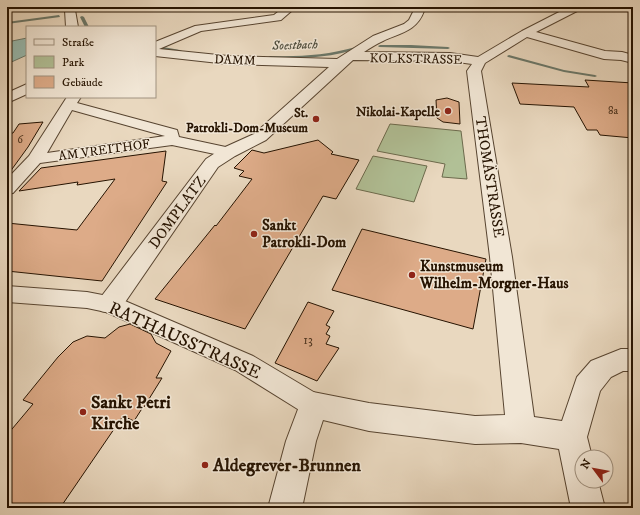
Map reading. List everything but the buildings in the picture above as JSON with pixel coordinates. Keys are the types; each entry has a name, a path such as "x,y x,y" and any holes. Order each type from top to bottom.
{"street":[{"path":"156,46 199,28 269,21 282,16 292,7"},
{"name":"DOMPLATZ","path":"110,304 212,163 229,152 260,137 345,59 379,38 398,31 408,25 418,17 419,11 414,7"},
{"path":"480,61 526,33 577,7"},
{"path":"72,8 72,26"},
{"path":"526,33 604,55 622,56 633,59"},
{"path":"168,40 196,43"},
{"path":"235,48 274,53"},
{"name":"DAMM","path":"156,52 228,60 345,59"},
{"name":"KOLKSTRASSE","path":"345,59 450,57 480,61"},
{"name":"THOMÄSTRASSE","path":"480,61 474,71 500,249 521,429"},
{"path":"7,99 26,89"},
{"path":"7,189 35,159 71,101"},
{"name":"AM VREITHOF","path":"71,101 172,133 172,140"},
{"name":"AM VREITHOF","path":"35,159 172,140 229,152"},
{"name":"RATHAUSSTRASSE","path":"7,294 87,300 110,304 244,363 313,405 369,417 475,430 521,429 572,437"},
{"path":"588,508 572,437 588,386 601,369 621,360 633,360"},
{"path":"285,508 301,441 313,405"}],"green space":[{"path":"390,124 461,131 467,179 442,177 445,164 377,151"},
{"path":"373,156 427,166 414,202 356,189"}],"water":[{"path":"26,38 26,55 7,64 7,42"}],"waterway":[{"name":"Soestbach","path":"7,23 59,16"},
{"name":"Soestbach","path":"82,17 86,26"},
{"name":"Soestbach","path":"380,46 448,48"},
{"name":"Soestbach","path":"163,48 180,51"},
{"name":"Soestbach","path":"270,57 324,56 356,48"},
{"name":"Soestbach","path":"509,56 564,71 595,76"}],"place":[{"name":"Nikolai-Kapelle","path":"448,111"},
{"name":"St. Patrokli-Dom-Museum","path":"316,119"},
{"name":"Sankt Patrokli-Dom","path":"254,234"},
{"name":"Kunstmuseum Wilhelm-Morgner-Haus","path":"412,275"},
{"name":"Sankt Petri Kirche","path":"83,412"},
{"name":"Aldegrever-Brunnen","path":"205,465"}]}
